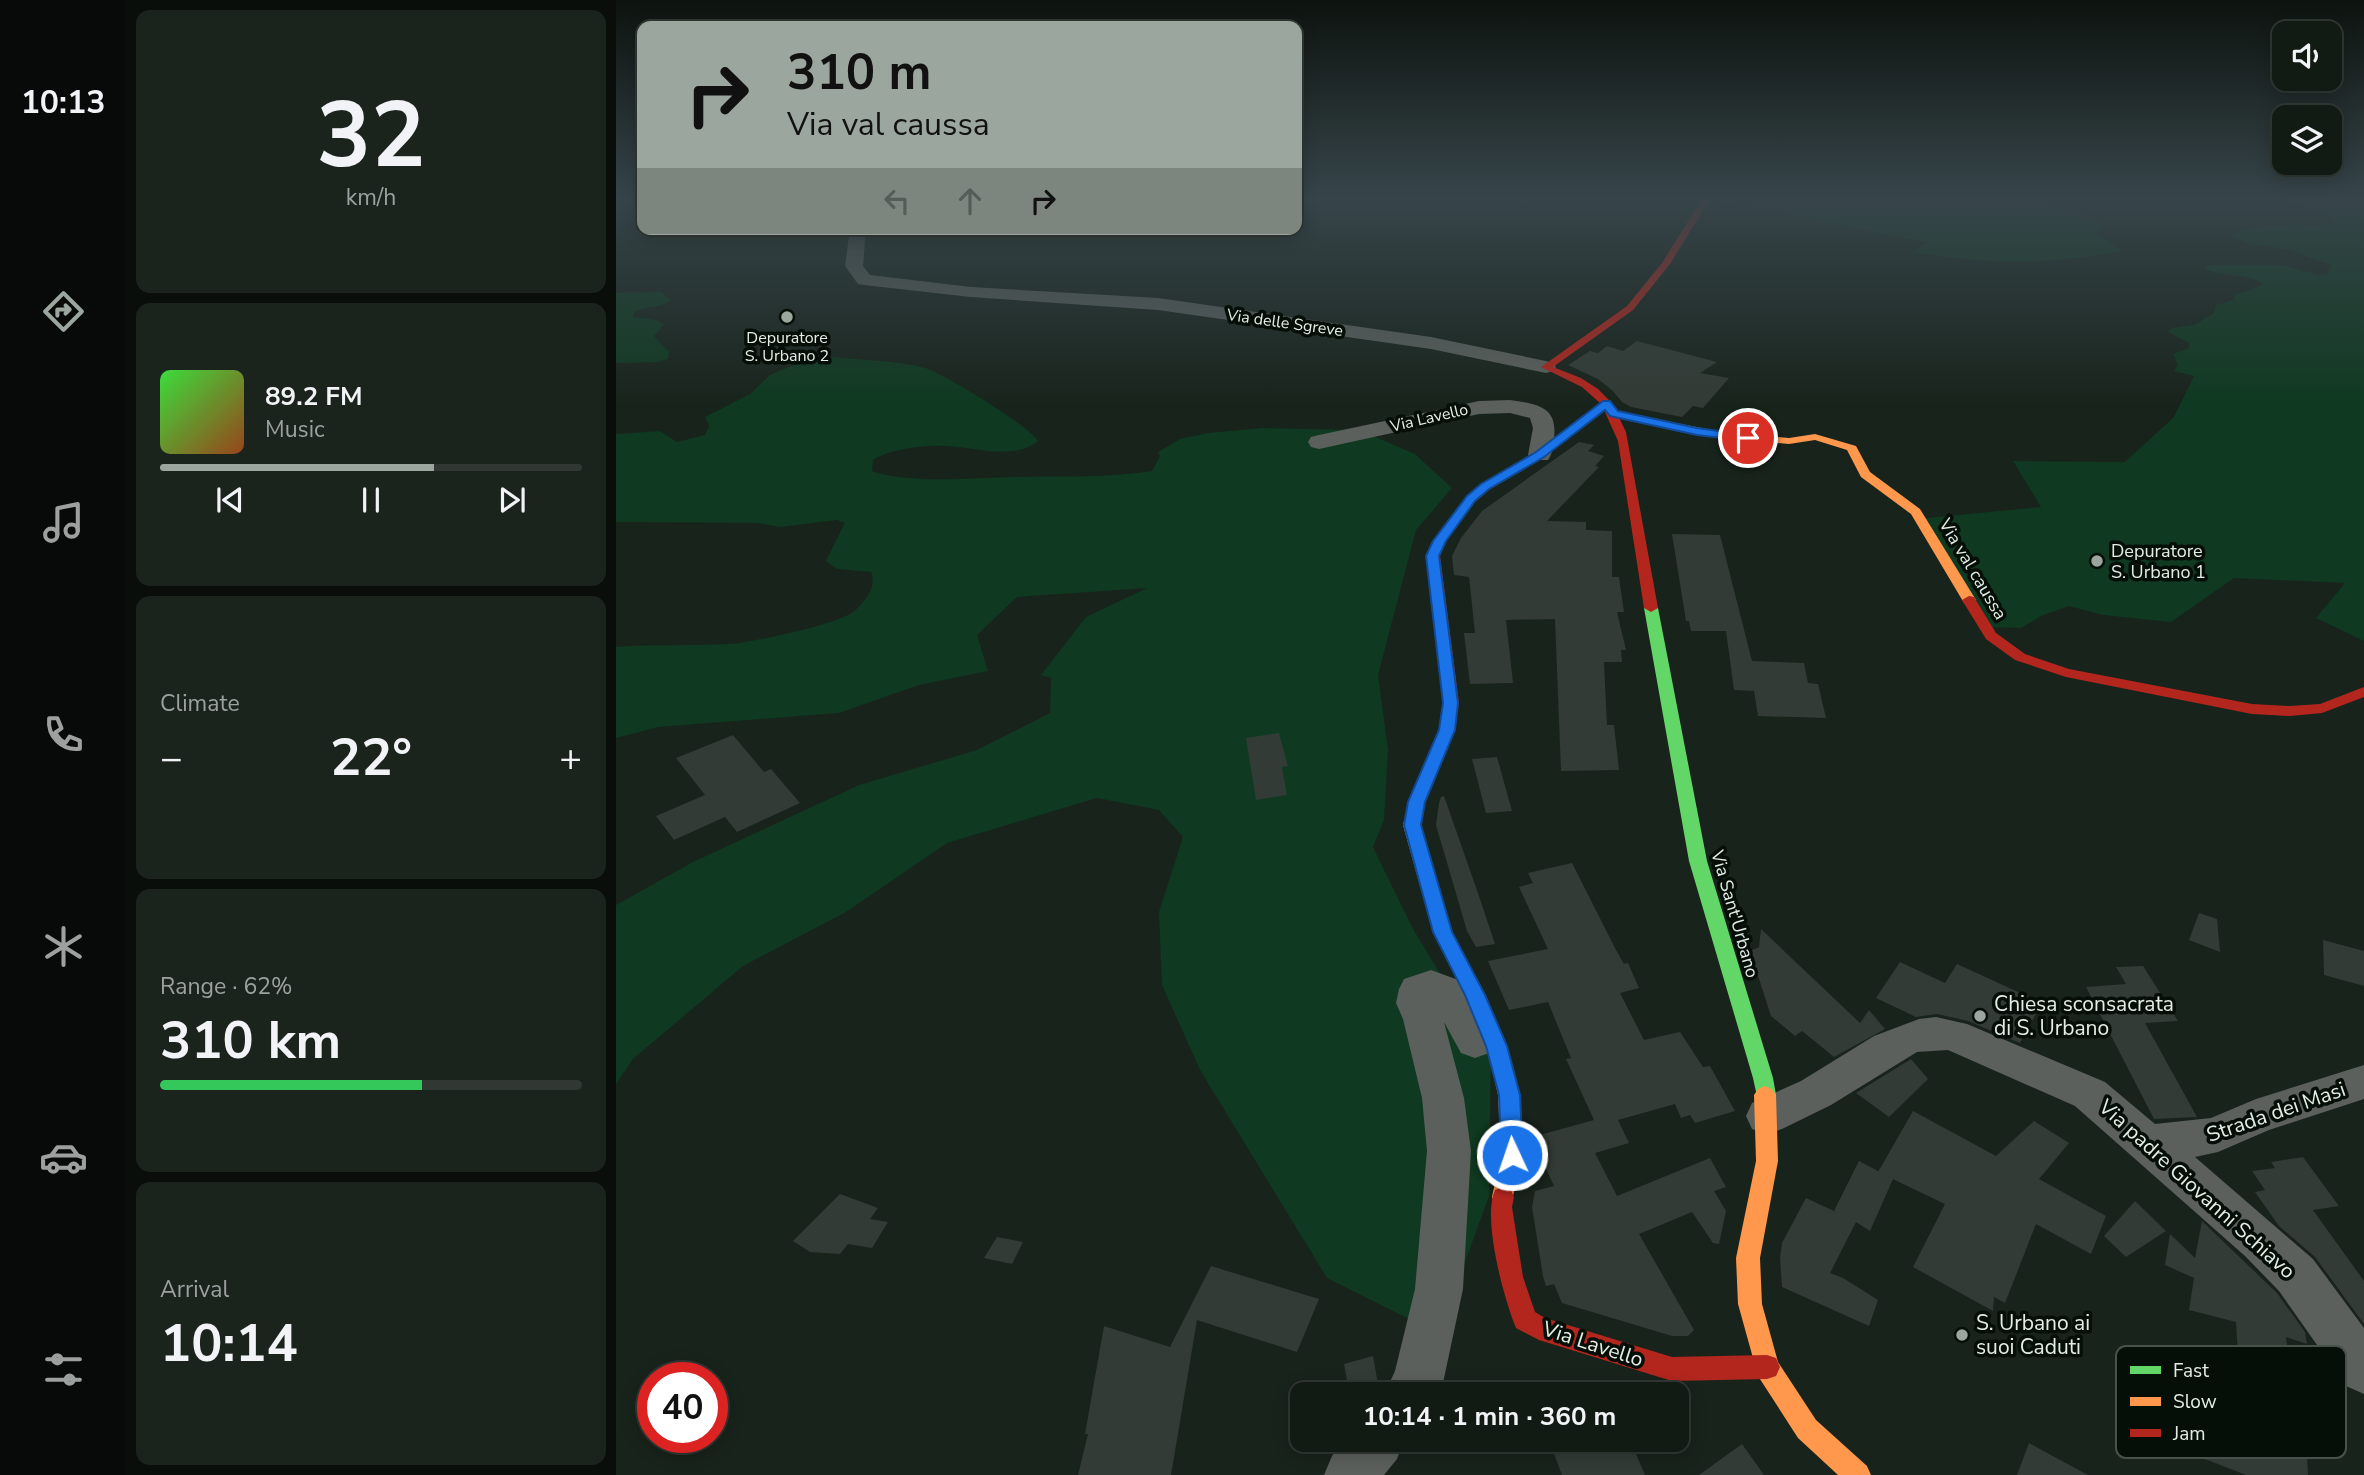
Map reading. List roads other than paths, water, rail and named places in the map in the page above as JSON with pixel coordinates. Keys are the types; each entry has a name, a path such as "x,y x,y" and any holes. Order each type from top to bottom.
{"street":[{"name":"Via delle Sgreve","path":"855,268 864,280 971,292 1158,304 1432,343 1546,367"},
{"path":"1610,409 1579,381 1546,367 1551,359 1582,344 1619,318 1650,285 1661,268"},
{"name":"Via Lavello","path":"1319,442 1460,413 1476,406 1495,406 1530,410 1540,414 1544,428 1540,454"},
{"name":"Via Lavello","path":"1610,409 1485,487 1471,499 1440,541 1433,556 1451,703 1447,730 1416,802 1412,825 1442,932 1475,995 1491,1033 1509,1095 1512,1155 1501,1207 1511,1277 1524,1320 1539,1328 1672,1369 1767,1367"},
{"name":"Via val caussa","path":"1610,409 1727,436 1789,442 1815,437 1852,448 1865,474 1916,512 1991,636 2020,657 2066,673 2252,709 2290,711 2322,708 2364,692"},
{"name":"Via Sant'Urbano","path":"1610,409 1624,441 1667,703 1698,861 1763,1078 1767,1116 1767,1161 1748,1258 1751,1304 1767,1367 1807,1429 1857,1475"},
{"path":"1418,1382 1439,1289 1449,1151 1443,1098 1423,1019 1416,1003 1418,989 1431,985 1447,992 1474,1040 1503,1077"},
{"name":"Via padre Giovanni Schiavo","path":"1767,1116 1829,1085 1895,1043 1919,1033 1937,1031 1953,1035 2090,1094 2261,1241 2296,1275 2364,1369"},
{"name":"Strada dei Masi","path":"2145,1143 2211,1136 2256,1116 2364,1082"},
{"path":"1351,1475 1369,1452"}],"place":[{"name":"Depuratore S. Urbano 2","path":"787,317"},
{"name":"Depuratore S. Urbano 1","path":"2097,561"},
{"name":"Chiesa sconsacrata di S. Urbano","path":"1980,1016"},
{"name":"S. Urbano ai suoi Caduti","path":"1962,1335"}]}
